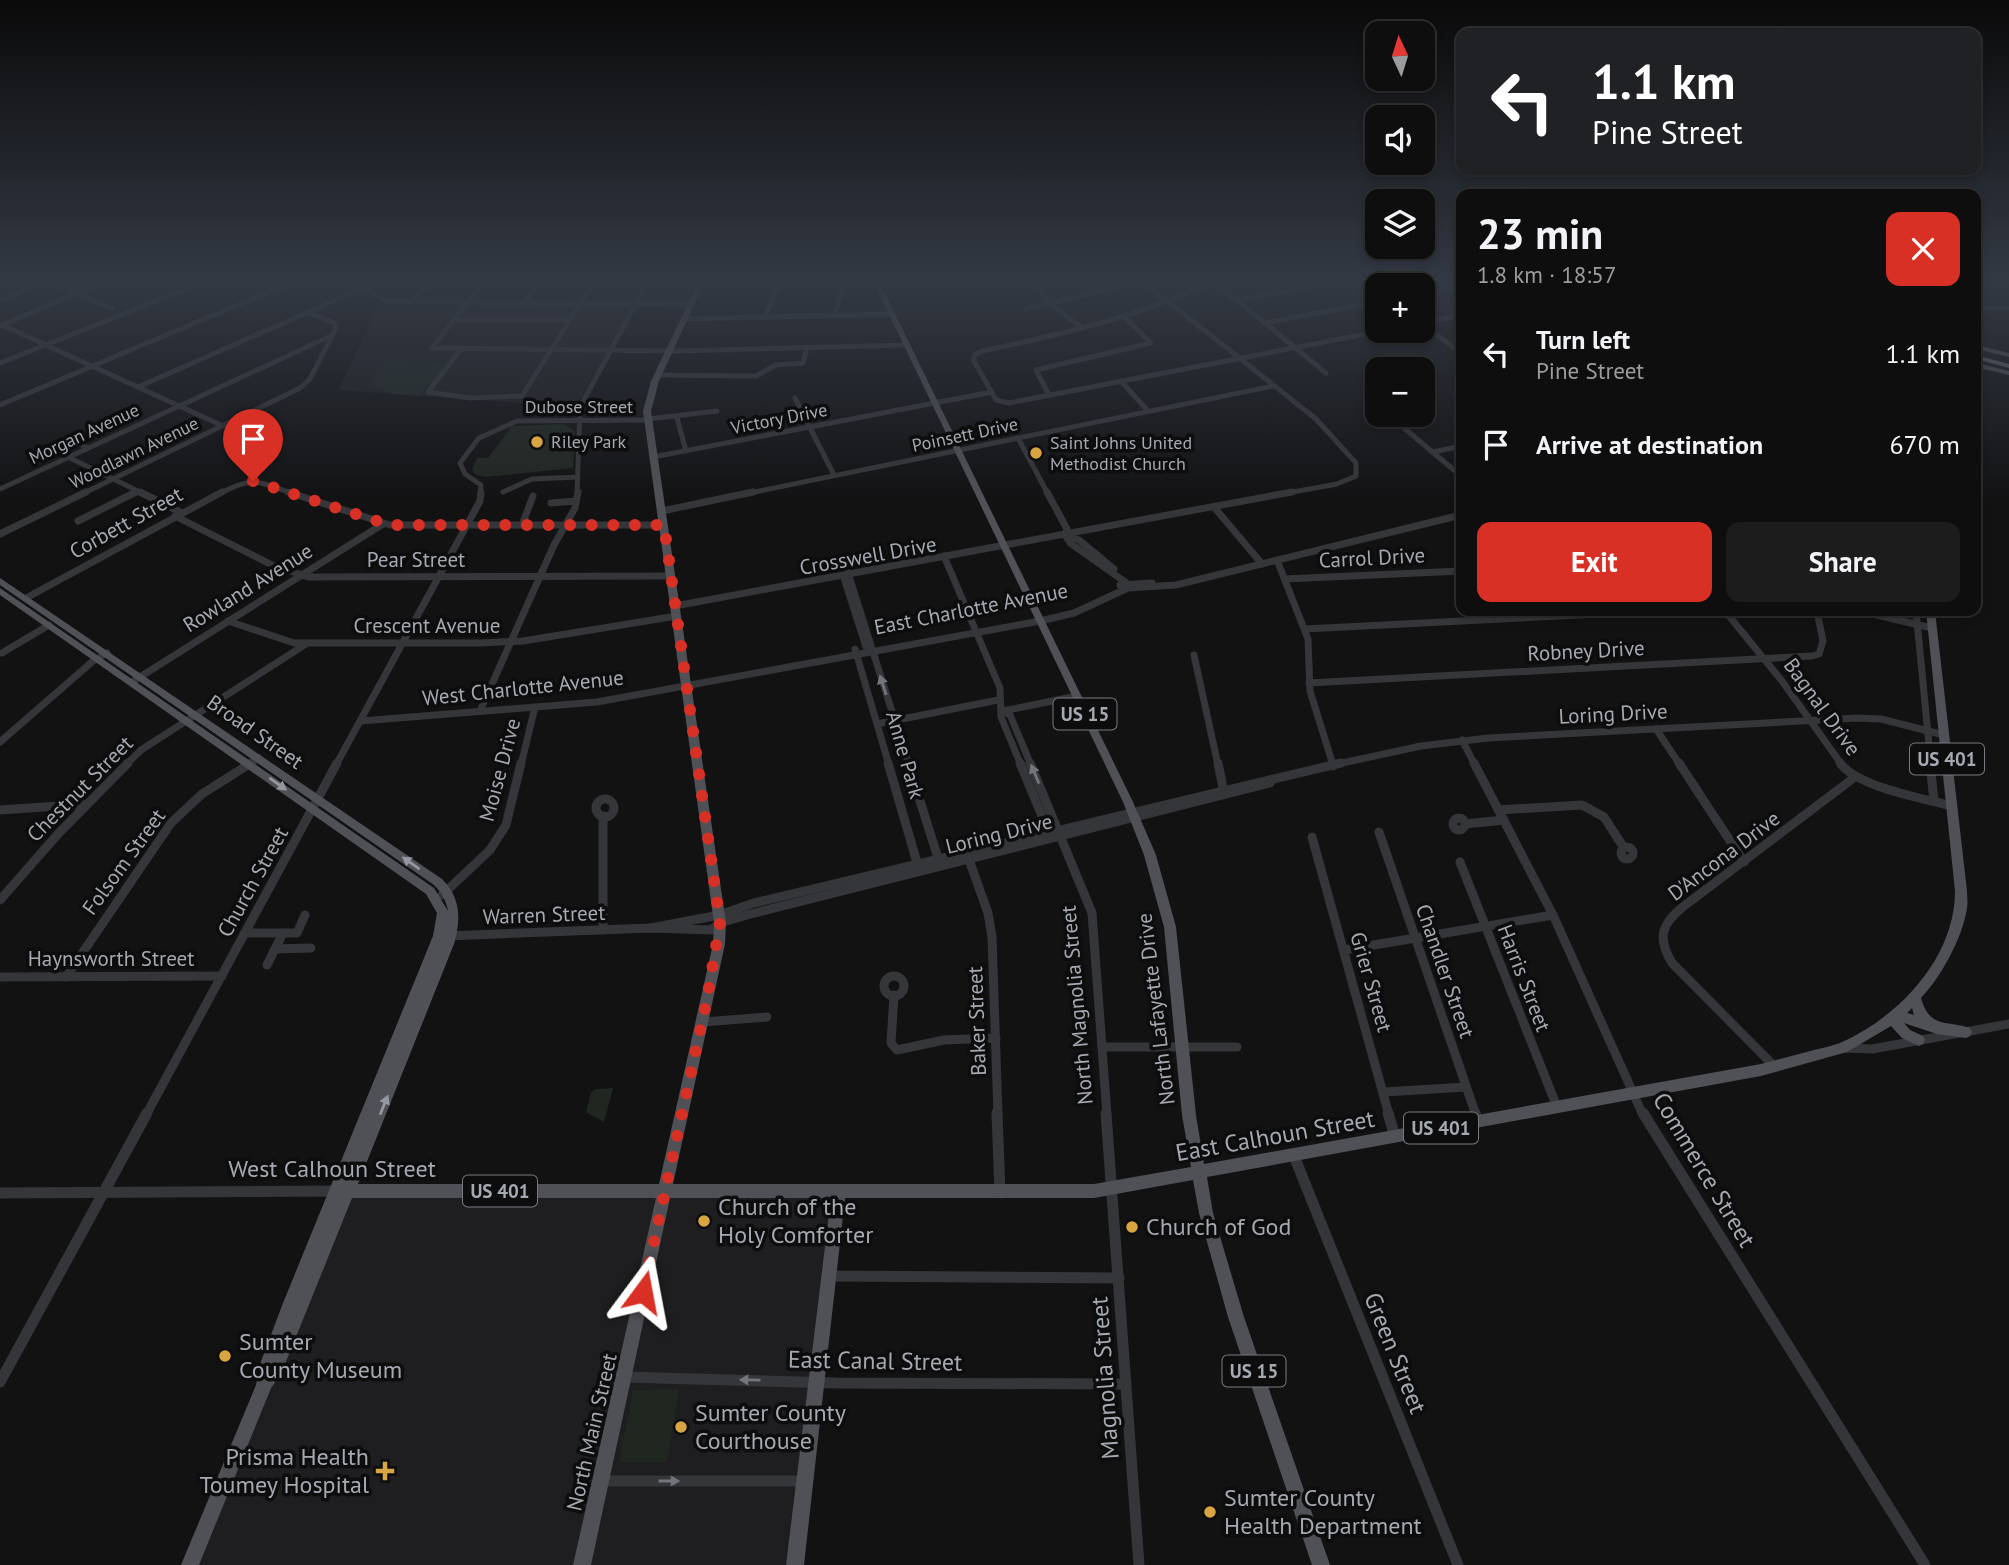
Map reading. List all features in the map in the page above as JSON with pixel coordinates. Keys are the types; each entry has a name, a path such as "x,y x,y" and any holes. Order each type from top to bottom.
{"highway":[{"path":"1981,358 2009,365"}],"main road":[{"name":"North Main Street","path":"582,1565 719,944 719,919 648,419 648,402 667,356"},
{"name":"North Lafayette Drive","path":"912,356 1133,815 1163,894 1170,927 1198,1173 1228,1293 1321,1565"},
{"path":"1981,366 2009,373"},
{"name":"Broad Street","path":"0,580 102,655 316,804 430,891 442,896"},
{"name":"Broad Street","path":"0,591 49,625 102,655"},
{"name":"US 401","path":"1842,1048 1895,1017 1915,998 1946,954 1961,908 1931,616"},
{"path":"190,1565 264,1385 276,1369 342,1191 445,936 442,896"},
{"path":"1915,998 1922,1017 1937,1028"},
{"path":"1895,1017 1966,1032"},
{"path":"1895,1017 1906,1034 1919,1040"},
{"name":"East Calhoun Street","path":"665,1190 1000,1193 1112,1189 1775,1067 1842,1048"},
{"name":"West Calhoun Street","path":"342,1191 665,1190"},
{"path":"795,1565 839,1192"}],"street":[{"path":"0,363 18,356"},
{"path":"70,356 223,426"},
{"path":"0,405 116,356"},
{"path":"138,387 208,356"},
{"name":"Morgan Avenue","path":"0,489 288,356"},
{"name":"Woodlawn Avenue","path":"0,534 305,384 321,356"},
{"path":"457,356 429,392 470,398 522,396 545,356"},
{"path":"480,712 576,501 582,422 580,407 607,356"},
{"path":"658,375 759,376 776,365 803,363 805,356"},
{"path":"974,356 974,361 1001,403 1250,356"},
{"path":"1049,396 1035,372 1037,370 1096,356"},
{"path":"1238,356 1273,386"},
{"path":"1303,356 1326,373"},
{"path":"1121,381 1148,411"},
{"name":"Poinsett Drive","path":"662,511 1273,386"},
{"name":"Crosswell Drive","path":"676,610 1004,547 1058,540 1065,535 1346,482 1358,472 1353,458 1323,425 1273,386"},
{"name":"Victory Drive","path":"653,457 992,392"},
{"path":"795,398 834,475"},
{"name":"Dubose Street","path":"511,422 648,419 717,411"},
{"path":"677,418 686,450"},
{"name":"Church Street","path":"0,1382 466,526 482,491 477,481 461,470 460,463 479,438 511,422"},
{"path":"1404,428 1456,472"},
{"path":"68,438 88,448"},
{"path":"1018,438 1067,529 1065,535 1070,543 1130,584"},
{"path":"1433,452 1456,447"},
{"name":"Pear Street","path":"68,457 272,565 301,575 671,576"},
{"path":"503,492 532,479 578,477"},
{"name":"Corbett Street","path":"26,598 243,481 253,481 383,524"},
{"path":"78,522 137,492"},
{"path":"522,525 533,496"},
{"path":"551,503 576,501"},
{"path":"1214,507 1260,561"},
{"name":"East Charlotte Avenue","path":"686,683 1073,613 1130,584 1169,586 1456,513"},
{"name":"East Charlotte Avenue","path":"1260,561 1277,560 1456,513"},
{"path":"383,524 664,525"},
{"name":"Rowland Avenue","path":"136,679 383,524"},
{"name":"North Magnolia Street","path":"945,558 1001,693 998,700 1003,711 1001,717 1054,834 1091,907 1112,1189"},
{"path":"1277,560 1305,629 1310,648 1309,683 1333,766"},
{"name":"Carrol Drive","path":"1285,579 1456,571"},
{"name":"Anne Park","path":"847,576 939,862"},
{"name":"Crescent Avenue","path":"228,621 284,640 306,643 511,642 676,610"},
{"path":"1305,629 1561,616"},
{"name":"Bagnal Drive","path":"1729,616 1765,659 1841,766 1855,776 1952,806"},
{"name":"Robney Drive","path":"1309,683 1819,654 1823,641 1818,616"},
{"path":"1880,616 1932,628"},
{"path":"1916,616 1934,801"},
{"path":"1,654 49,625"},
{"path":"190,717 306,643"},
{"name":"Anne Park","path":"856,651 919,868"},
{"path":"0,742 102,655"},
{"path":"1194,655 1224,793"},
{"name":"West Charlotte Avenue","path":"361,720 597,702 686,683"},
{"path":"1003,711 1077,696"},
{"path":"877,724 998,700"},
{"name":"Moise Drive","path":"442,896 490,849 506,825 535,707"},
{"name":"Chestnut Street","path":"0,900 87,804 141,750 190,717"},
{"name":"Loring Drive","path":"719,919 967,855 1408,748 1462,740 1869,718 1944,735"},
{"path":"1656,729 1744,862"},
{"name":"Commerce Street","path":"1462,740 1553,915 1643,1114 1925,1565"},
{"name":"Folsom Street","path":"66,977 163,831 195,800 254,761"},
{"name":"D'Ancona Drive","path":"1775,1067 1678,970 1660,940 1660,932 1669,919 1855,776"},
{"path":"0,810 87,804"},
{"path":"1465,824 1501,815 1582,804 1604,817 1624,848"},
{"path":"603,816 603,930"},
{"name":"Chandler Street","path":"1379,832 1478,1122"},
{"name":"Grier Street","path":"1312,837 1395,1137"},
{"name":"Baker Street","path":"967,855 990,919 1000,1193"},
{"name":"Harris Street","path":"1460,862 1557,1107"},
{"path":"245,933 297,933 305,915"},
{"path":"1344,950 1553,915"},
{"name":"Warren Street","path":"445,936 603,930 710,930 719,919"},
{"path":"267,965 284,933"},
{"path":"275,949 311,948"},
{"name":"Haynsworth Street","path":"0,977 222,976"},
{"path":"894,995 891,1037 897,1050 957,1039 996,1038"},
{"path":"703,1022 767,1017"},
{"name":"East Calhoun Street","path":"1842,1048 1857,1051 2009,1024"},
{"path":"1102,1047 1237,1047"},
{"path":"1384,1092 1466,1087"},
{"name":"Green Street","path":"1294,1156 1458,1565"},
{"name":"Magnolia Street","path":"1112,1189 1139,1565"},
{"name":"West Calhoun Street","path":"0,1193 342,1191"},
{"path":"830,1276 1119,1278"},
{"name":"East Canal Street","path":"624,1377 818,1382 1126,1384"},
{"path":"601,1481 805,1481"}],"shaded area":[{"path":"355,356 605,356 576,407 339,390"},
{"path":"387,359 450,363 419,396 392,394 372,385 373,376"},
{"name":"Riley Park","path":"563,424 575,431 573,468 486,477 476,475 472,470 477,458 488,458 512,426"},
{"path":"613,1088 604,1122 586,1112 591,1092"},
{"path":"342,1191 833,1196 795,1565 188,1565"},
{"path":"679,1389 667,1462 619,1462 633,1390"}],"place":[{"name":"Riley Park","path":"537,442"},
{"name":"Saint Johns United Methodist Church","path":"1036,453"},
{"name":"Church of the Holy Comforter","path":"704,1221"},
{"name":"Church of God","path":"1132,1227"},
{"name":"Sumter County Museum","path":"225,1356"},
{"name":"Sumter County Courthouse","path":"681,1427"},
{"name":"Prisma Health Toumey Hospital","path":"385,1471"},
{"name":"Sumter County Health Department","path":"1210,1512"}],"route":[{"path":"253,481 386,525 664,525 720,923 719,944 643,1292"}]}
